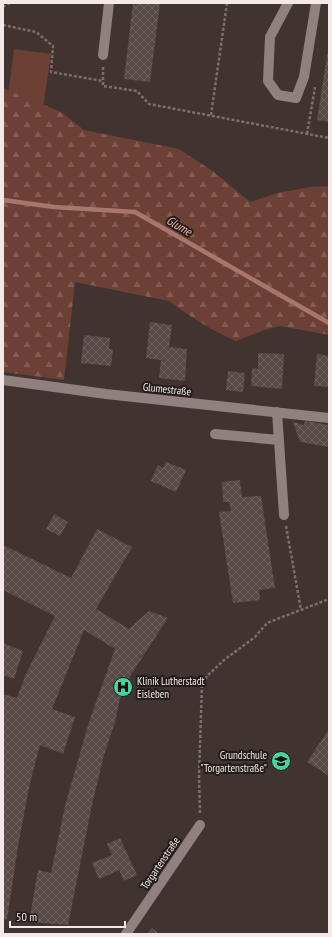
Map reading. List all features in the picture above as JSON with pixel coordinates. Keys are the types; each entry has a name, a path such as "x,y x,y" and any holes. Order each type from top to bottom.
{"street":[{"path":"103,55 109,3"},
{"path":"288,3 270,37 268,81 278,96 296,98 304,77 316,3"},
{"name":"Glumestraße","path":"3,380 106,394 329,418"},
{"path":"277,412 284,515"},
{"path":"215,434 279,440"},
{"name":"Torgartenstraße","path":"126,934 200,825"}],"path":[{"path":"3,7 10,3"},
{"path":"211,115 227,3"},
{"path":"3,25 36,32 53,46 51,72 103,81"},
{"path":"103,55 103,86 137,91 149,104 329,138"},
{"path":"284,515 300,610"},
{"path":"200,825 199,776 202,684 207,676 224,660 255,637 267,623 329,599"}],"green space":[{"path":"14,49 51,54 43,108 7,103"},
{"path":"3,88 61,112 84,130 179,149 214,172 250,202 278,193 310,187 329,186 329,335 280,326 264,330 236,341 185,313 169,301 75,282 64,380 3,372"}],"building":[{"path":"133,3 160,3 150,82 124,79"},
{"path":"329,49 329,122 317,120"},
{"path":"150,322 172,325 169,347 187,349 185,381 159,378 161,360 146,358"},
{"path":"84,335 110,338 109,349 113,349 111,366 81,363"},
{"path":"258,353 284,354 282,389 251,386 252,368 258,369"},
{"path":"317,354 329,356 329,387 314,386"},
{"path":"228,371 245,373 243,392 226,390"},
{"path":"305,421 329,425 329,447 300,442 293,422 304,425"},
{"path":"166,462 186,470 176,492 151,481 158,465 163,468"},
{"path":"240,480 242,497 261,496 275,588 259,590 260,600 233,603 219,512 231,511 229,502 223,502 222,482"},
{"path":"54,514 68,522 60,536 46,529"},
{"path":"97,529 132,547 96,609 129,629 149,611 168,618 132,673 120,699 92,805 68,925 29,922 38,870 51,873 65,806 89,722 115,649 84,630 52,709 75,717 63,754 40,745 30,783 18,846 7,920 3,919 3,694 17,698 26,674 55,616 3,590 3,545 71,578"},
{"path":"3,643 23,651 14,679 3,675"},
{"path":"329,729 329,776 307,762"},
{"path":"120,838 137,875 124,881 119,870 99,879 92,863 112,855 107,844"},
{"path":"152,928 159,934 147,934"}],"waterway":[{"name":"Glume","path":"3,200 54,207 135,212 329,323"}],"place":[{"name":"Klinik Lutherstadt Eisleben","path":"123,687"},
{"name":"Grundschule \"Torgartenstraße\"","path":"281,761"}]}
